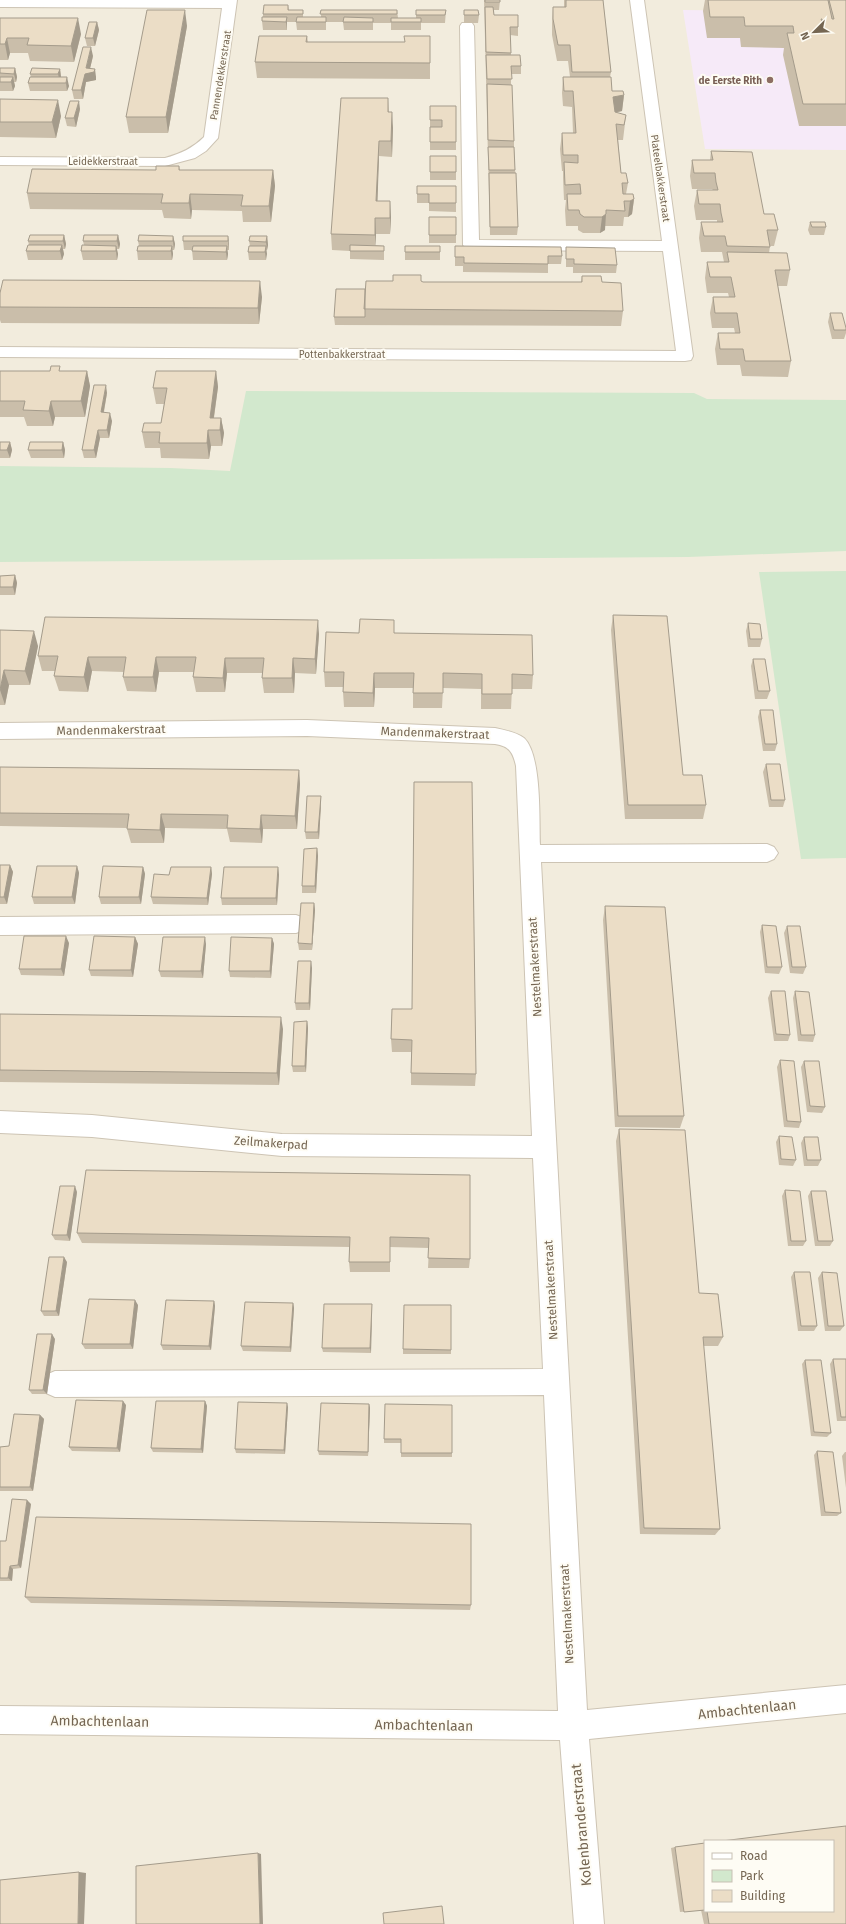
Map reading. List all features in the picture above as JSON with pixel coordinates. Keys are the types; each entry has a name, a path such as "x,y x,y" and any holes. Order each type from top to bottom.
{"street":[{"name":"Plateelbakkerstraat","path":"637,0 685,356"},
{"path":"0,3 230,2"},
{"name":"Pannendekkerstraat","path":"203,147 211,138 230,2"},
{"path":"467,26 471,245 670,246"},
{"name":"Leidekkerstraat","path":"1,164 165,162 185,158 203,147"},
{"name":"Pottenbakkerstraat","path":"0,352 685,356"},
{"name":"Mandenmakerstraat","path":"0,731 307,728 488,735 508,738 519,745 524,755 530,854"},
{"path":"530,854 767,853"},
{"name":"Nestelmakerstraat","path":"530,854 543,1147 573,1726"},
{"path":"0,926 296,924"},
{"name":"Zeilmakerpad","path":"0,1122 92,1126 282,1145 543,1147"},
{"path":"55,1384 555,1382"},
{"name":"Ambachtenlaan","path":"0,1720 573,1726 846,1699"},
{"name":"Kolenbranderstraat","path":"573,1726 589,1924"}],"shaded area":[{"path":"0,0 846,0 846,1924 0,1924"},
{"name":"de Eerste Rith","path":"846,3 846,150 705,149 683,10 767,11"}],"green space":[{"path":"246,391 694,393 707,399 846,400 846,551 688,557 0,562 0,466 171,468 230,471"},
{"path":"846,571 846,858 801,859 759,572"}],"building":[{"path":"485,0 500,0 500,2 485,2"},
{"path":"566,0 603,0 611,72 572,72 570,45 558,45 553,19 553,7 566,7"},
{"path":"708,0 828,0 832,19 834,19 829,0 846,0 846,104 803,104 787,33 794,33 793,26 745,26 744,17 710,17"},
{"path":"264,5 288,5 288,10 303,10 303,14 263,14"},
{"path":"485,7 493,7 494,15 518,15 518,27 510,27 511,53 486,52"},
{"path":"147,10 185,10 166,117 126,117"},
{"path":"321,10 397,10 397,14 320,14"},
{"path":"416,10 446,10 445,15 416,15"},
{"path":"464,10 478,10 479,15 464,15"},
{"path":"262,17 287,17 286,22 262,21"},
{"path":"297,17 326,17 326,22 296,22"},
{"path":"344,17 373,18 373,22 343,22"},
{"path":"0,18 78,18 71,46 27,45 29,38 7,38 5,44 0,44"},
{"path":"391,18 421,18 421,22 391,22"},
{"path":"89,22 97,22 93,38 85,38"},
{"path":"259,36 307,36 306,42 405,42 404,36 430,36 430,63 255,62"},
{"path":"83,47 91,47 86,68 95,69 94,72 85,74 81,90 72,90"},
{"path":"486,55 520,55 521,66 511,66 512,79 487,79"},
{"path":"0,68 15,68 14,74 0,73"},
{"path":"32,68 60,69 58,74 30,74"},
{"path":"0,77 13,77 11,82 0,82"},
{"path":"30,77 67,77 66,83 28,83"},
{"path":"563,77 611,77 612,91 623,91 624,95 613,97 615,112 626,115 624,125 616,124 621,173 626,173 628,183 622,183 623,194 633,194 634,199 624,201 625,211 606,210 606,214 602,217 584,217 580,214 579,210 568,210 567,194 581,194 580,184 565,185 564,162 578,163 578,155 563,155 562,133 576,133 573,91 564,91"},
{"path":"487,84 512,85 514,141 488,140"},
{"path":"341,98 388,98 388,112 392,112 391,141 379,141 376,201 390,201 390,218 375,218 375,235 331,234"},
{"path":"0,99 58,100 52,122 0,122"},
{"path":"70,101 79,101 74,118 65,118"},
{"path":"430,106 456,106 456,142 430,142 430,127 442,127 442,120 430,120"},
{"path":"488,147 514,147 515,170 489,170"},
{"path":"711,151 752,152 764,214 774,214 778,230 767,230 770,247 727,246 725,236 704,236 701,222 723,222 720,204 699,204 697,190 718,190 715,173 694,173 692,160 713,160"},
{"path":"430,156 456,156 456,172 430,172"},
{"path":"156,166 179,166 179,170 273,170 269,206 241,206 243,195 190,194 189,203 161,203 163,194 27,193 32,169 156,170"},
{"path":"489,173 516,173 518,227 490,227"},
{"path":"417,186 456,186 456,203 429,203 429,194 417,194"},
{"path":"429,217 456,217 456,235 429,235"},
{"path":"810,222 825,222 826,227 812,227"},
{"path":"30,235 64,235 63,241 28,241"},
{"path":"84,235 118,235 117,241 83,241"},
{"path":"139,235 173,236 173,241 138,241"},
{"path":"183,236 228,236 228,241 183,241"},
{"path":"250,236 267,236 266,242 249,241"},
{"path":"28,245 62,245 60,251 26,251"},
{"path":"82,245 116,246 116,251 81,251"},
{"path":"350,245 384,246 384,251 350,251"},
{"path":"138,246 172,246 171,251 137,251"},
{"path":"193,246 227,246 226,252 192,251"},
{"path":"249,246 266,246 265,252 248,252"},
{"path":"405,246 440,246 440,252 405,252"},
{"path":"455,246 561,247 562,256 548,256 548,264 464,263 464,257 455,257"},
{"path":"566,247 615,248 617,265 574,264 574,259 566,259"},
{"path":"727,252 787,253 790,270 775,270 791,361 745,361 743,349 720,349 718,333 740,333 737,313 715,313 713,297 735,297 731,277 710,277 707,262 729,262"},
{"path":"393,275 421,275 421,281 423,282 582,282 582,276 601,276 602,282 621,283 623,311 364,309 366,281 393,281"},
{"path":"3,280 260,281 258,308 0,307 0,293"},
{"path":"336,289 365,289 365,317 334,317"},
{"path":"830,313 842,313 846,330 834,330"},
{"path":"51,366 60,366 59,371 87,371 81,401 51,401 49,411 23,410 25,401 0,401 0,371 50,371"},
{"path":"156,371 216,371 210,418 221,418 220,430 208,430 207,443 159,443 160,432 142,432 144,423 161,423 167,388 153,388"},
{"path":"94,385 106,385 101,412 110,413 107,430 98,430 94,450 82,450"},
{"path":"0,442 10,442 7,450 0,450"},
{"path":"30,442 63,442 62,450 28,450"},
{"path":"15,575 13,587 0,587 0,576"},
{"path":"613,615 667,616 683,775 702,775 706,805 628,805"},
{"path":"45,617 318,620 315,659 293,658 292,678 262,678 264,658 225,658 223,678 193,677 196,657 156,657 153,677 123,677 126,657 88,657 84,677 54,676 58,656 38,656"},
{"path":"360,619 394,620 394,633 532,635 533,675 512,674 512,694 482,694 482,674 443,673 443,693 413,693 414,673 374,673 373,693 343,692 344,672 324,672 326,632 359,633"},
{"path":"748,623 760,624 762,639 750,639"},
{"path":"0,630 34,631 25,671 4,670 0,690"},
{"path":"753,659 765,659 770,691 758,691"},
{"path":"760,710 773,710 777,744 765,744"},
{"path":"766,764 780,764 785,800 771,800"},
{"path":"0,767 299,770 295,816 261,815 260,829 227,828 228,815 161,814 160,830 127,829 129,814 0,813"},
{"path":"414,782 472,782 476,1074 411,1073 412,1040 391,1039 392,1009 412,1009"},
{"path":"307,796 321,796 318,832 305,832"},
{"path":"317,848 315,886 302,886 304,849"},
{"path":"0,865 10,865 4,897 0,897"},
{"path":"37,866 77,866 72,897 32,897"},
{"path":"103,866 143,867 139,897 99,897"},
{"path":"171,867 211,867 207,898 151,897 154,874 169,875"},
{"path":"224,867 278,867 276,898 221,898"},
{"path":"301,903 314,903 312,944 298,943"},
{"path":"605,906 665,907 684,1116 618,1116"},
{"path":"762,925 776,926 782,967 767,967"},
{"path":"787,926 800,926 806,967 792,967"},
{"path":"24,936 66,936 61,969 19,969"},
{"path":"94,936 135,937 131,970 89,970"},
{"path":"163,937 205,937 201,971 159,971"},
{"path":"231,937 272,938 270,971 229,971"},
{"path":"298,961 311,961 309,1003 295,1003"},
{"path":"771,991 785,991 790,1035 776,1034"},
{"path":"795,991 809,992 815,1035 801,1035"},
{"path":"0,1014 281,1017 277,1073 0,1070"},
{"path":"307,1021 305,1066 292,1066 294,1022"},
{"path":"780,1060 794,1061 801,1122 787,1121"},
{"path":"804,1061 819,1061 825,1107 810,1106"},
{"path":"619,1129 685,1130 699,1293 718,1294 723,1337 703,1337 720,1529 644,1528"},
{"path":"779,1136 792,1137 796,1160 781,1159"},
{"path":"804,1137 818,1137 821,1160 807,1160"},
{"path":"86,1170 470,1175 470,1259 428,1258 429,1238 390,1237 390,1262 349,1262 350,1237 77,1233"},
{"path":"60,1186 75,1186 67,1235 52,1235"},
{"path":"785,1190 800,1191 806,1241 791,1241"},
{"path":"811,1191 826,1191 833,1241 818,1241"},
{"path":"49,1257 64,1257 56,1311 41,1311"},
{"path":"794,1272 810,1272 817,1326 801,1326"},
{"path":"822,1272 837,1273 844,1326 828,1326"},
{"path":"89,1299 135,1300 130,1344 82,1344"},
{"path":"166,1300 214,1301 209,1346 161,1345"},
{"path":"245,1302 293,1303 290,1347 241,1346"},
{"path":"324,1304 372,1304 370,1348 322,1348"},
{"path":"404,1305 451,1305 451,1350 403,1349"},
{"path":"37,1334 52,1334 43,1390 29,1390"},
{"path":"833,1359 846,1359 846,1417 841,1417"},
{"path":"805,1360 821,1360 831,1433 814,1432"},
{"path":"76,1400 123,1401 117,1448 69,1447"},
{"path":"156,1401 205,1401 201,1449 151,1448"},
{"path":"238,1402 287,1403 284,1450 235,1449"},
{"path":"321,1403 369,1404 368,1452 318,1451"},
{"path":"385,1404 452,1405 452,1453 401,1453 401,1439 384,1439"},
{"path":"14,1414 40,1415 30,1487 0,1487 0,1447 9,1446"},
{"path":"817,1451 833,1452 841,1513 825,1512"},
{"path":"12,1499 27,1500 18,1565 10,1566 8,1578 0,1578 0,1541 6,1541"},
{"path":"36,1517 471,1524 471,1605 25,1597"},
{"path":"846,1826 846,1924 709,1924 707,1912 834,1912 834,1840 730,1840"},
{"path":"704,1843 704,1910 684,1912 675,1847"},
{"path":"258,1853 260,1924 136,1924 136,1866"},
{"path":"79,1872 78,1924 0,1924 0,1880"},
{"path":"442,1906 444,1924 384,1924 383,1913"}],"place":[{"name":"de Eerste Rith","path":"770,80"}]}
